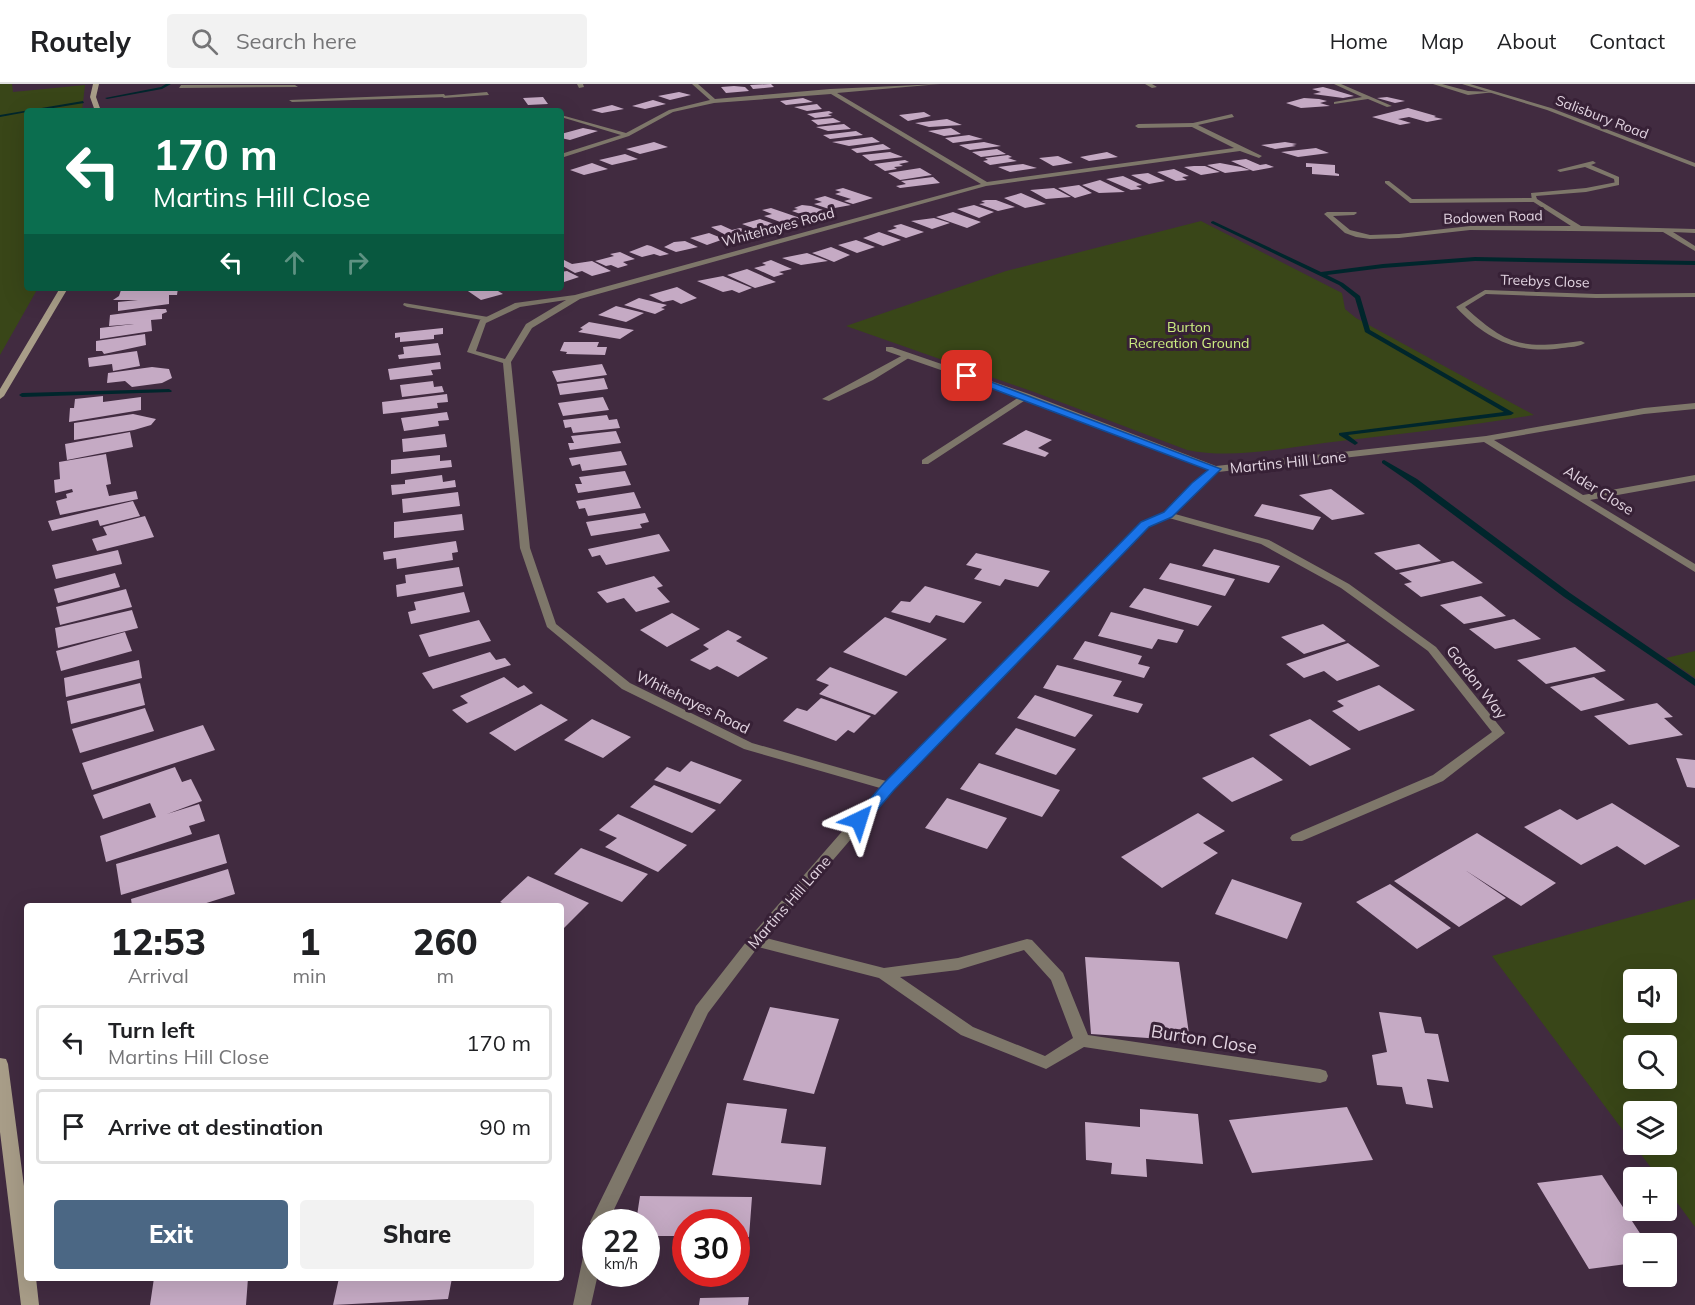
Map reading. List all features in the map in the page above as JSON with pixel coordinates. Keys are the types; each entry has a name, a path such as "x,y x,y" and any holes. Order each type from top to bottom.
{"main road":[{"path":"96,84 93,97 97,108"},
{"path":"0,396 62,291"},
{"path":"0,1064 24,1257"},
{"path":"27,1281 30,1305"}],"street":[{"path":"695,84 714,101"},
{"path":"564,155 627,135 671,111 714,101 937,84"},
{"path":"1337,84 1389,106"},
{"path":"1436,84 1468,93 1492,92"},
{"name":"Salisbury Road","path":"1465,84 1549,110 1695,165"},
{"path":"181,87 298,86 292,100 293,108"},
{"path":"830,91 986,184"},
{"path":"292,100 487,94"},
{"path":"1336,103 1370,97"},
{"path":"564,116 627,135"},
{"path":"1138,126 1193,125 1232,116"},
{"path":"1193,125 1240,149"},
{"name":"Whitehayes Road","path":"488,319 518,305 577,297 986,184 1240,149 1259,156"},
{"path":"1560,170 1594,163"},
{"path":"1534,200 1533,194 1586,190 1617,184 1617,178 1586,165"},
{"path":"1387,182 1410,201 1534,200 1579,227"},
{"name":"Bodowen Road","path":"1354,213 1327,214 1342,228 1354,234 1378,237 1467,228 1579,227 1695,231"},
{"path":"1663,230 1695,249"},
{"name":"Treebys Close","path":"1581,343 1533,348 1504,340 1481,327 1460,307 1485,292 1596,296 1695,295"},
{"name":"Whitehayes Road","path":"577,297 529,327 507,362 525,548 552,625 626,686 748,746 889,786"},
{"path":"407,305 488,319"},
{"path":"488,319 483,322 471,352 507,362"},
{"path":"890,349 1026,396 1215,469"},
{"path":"826,399 870,378 908,356"},
{"path":"925,462 1026,396"},
{"name":"Martins Hill Lane","path":"605,1209 702,1010 754,941 889,786 1145,524 1168,514 1215,469 1279,464 1486,439 1644,411 1695,406"},
{"name":"Alder Close","path":"1486,439 1695,569"},
{"path":"1584,498 1695,478"},
{"name":"Gordon Way","path":"1168,514 1265,542 1345,586 1432,649 1499,733 1438,778 1297,838"},
{"path":"754,941 884,974 967,1031 1046,1063 1082,1040 1058,976 1027,944 958,964 884,974"},
{"name":"Burton Close","path":"1082,1040 1320,1076"},
{"path":"582,1305 586,1287"}],"green space":[{"path":"0,84 12,84 13,92 85,85 82,108 24,108 24,291 36,291 0,355"},
{"name":"Burton Recreation Ground","path":"1201,221 1342,293 1345,309 1356,318 1534,415 1273,450 1204,453 1187,450 1034,392 846,326 1006,271"},
{"path":"1695,651 1695,678 1666,658"},
{"path":"1695,899 1695,1227 1677,1203 1677,1167 1650,1167 1641,1155 1677,1155 1677,1101 1623,1101 1623,1130 1492,956"}],"building":[{"path":"771,84 774,87 753,89 750,85"},
{"path":"721,87 745,87 749,91 726,93"},
{"path":"1323,87 1354,96 1343,98 1313,94 1321,92 1312,89"},
{"path":"679,92 691,95 670,100 658,96"},
{"path":"543,97 548,104 528,105 523,98"},
{"path":"1387,97 1405,101 1395,103 1377,98"},
{"path":"803,98 813,102 786,105 780,101"},
{"path":"1304,98 1327,101 1320,103 1330,106 1301,108 1286,103"},
{"path":"653,100 666,104 645,109 632,106"},
{"path":"817,104 822,109 807,111 794,107"},
{"path":"612,105 624,109 602,113 591,110"},
{"path":"1408,108 1443,119 1427,122 1409,117 1398,119 1411,123 1400,125 1372,117"},
{"path":"829,111 833,113 828,114 832,116 815,118 807,114"},
{"path":"924,112 931,116 908,121 899,115"},
{"path":"833,118 841,122 818,125 811,120"},
{"path":"947,119 962,125 929,127 915,123"},
{"path":"844,124 851,129 828,131 816,127"},
{"path":"583,128 598,131 570,140 564,139 564,133"},
{"path":"951,128 961,134 944,136 928,131"},
{"path":"856,131 863,135 830,139 823,135"},
{"path":"969,135 983,139 953,143 945,138"},
{"path":"872,137 880,142 849,146 832,142"},
{"path":"654,142 668,147 640,154 626,149"},
{"path":"984,142 1001,146 970,150 959,145"},
{"path":"1285,142 1297,144 1275,149 1261,145"},
{"path":"883,144 891,149 857,153 851,149"},
{"path":"1316,148 1329,153 1298,157 1281,152"},
{"path":"997,149 1006,154 981,157 972,152"},
{"path":"890,152 903,157 870,161 862,155"},
{"path":"1107,152 1118,157 1089,161 1080,157"},
{"path":"625,154 638,159 612,165 599,160"},
{"path":"1008,155 1012,157 1008,158 1017,161 990,165 983,161 988,160 985,158"},
{"path":"1058,156 1073,163 1053,166 1039,158"},
{"path":"1246,159 1260,165 1266,164 1274,167 1253,171 1231,161"},
{"path":"905,160 909,162 899,164 903,166 894,167 897,169 885,171 874,164"},
{"path":"592,163 608,169 584,175 570,170"},
{"path":"1220,163 1250,170 1225,173 1207,165"},
{"path":"1306,163 1335,165 1335,173 1339,176 1312,174 1312,167 1306,167"},
{"path":"1023,164 1037,168 1010,172 998,167"},
{"path":"1205,166 1220,172 1201,175 1184,167"},
{"path":"920,168 932,175 900,180 888,173"},
{"path":"1174,169 1189,176 1182,177 1187,180 1176,181 1157,172"},
{"path":"1148,173 1165,181 1149,184 1131,175"},
{"path":"1123,176 1142,185 1136,186 1142,189 1131,190 1106,179"},
{"path":"933,177 940,183 900,188 896,186 906,184 901,181"},
{"path":"1100,180 1125,192 1099,193 1082,185"},
{"path":"1079,185 1092,193 1075,198 1058,188"},
{"path":"843,188 873,198 853,204 844,201 851,199 835,194 841,192 835,190"},
{"path":"1054,188 1071,197 1046,199 1030,190"},
{"path":"1021,193 1046,204 1025,208 1004,198"},
{"path":"825,196 851,205 829,209 814,204 822,202 814,199"},
{"path":"996,200 1015,207 998,211 979,204 985,203 981,201"},
{"path":"802,205 829,212 809,217 792,211"},
{"path":"974,205 994,212 979,218 957,209"},
{"path":"771,208 803,219 783,223 764,216 772,214 762,210"},
{"path":"953,212 981,222 967,228 936,217"},
{"path":"934,218 950,223 932,229 911,221"},
{"path":"760,219 777,225 761,231 742,224"},
{"path":"901,224 924,232 906,238 887,231"},
{"path":"721,225 732,230 740,228 752,233 731,238 711,227"},
{"path":"879,232 901,240 883,246 863,238"},
{"path":"709,233 724,239 707,245 690,238"},
{"path":"856,240 875,247 857,253 838,245"},
{"path":"685,241 698,247 676,252 664,247 674,242"},
{"path":"647,245 669,254 642,257 629,252"},
{"path":"831,247 850,255 834,262 812,253"},
{"path":"620,252 635,259 623,262 628,265 618,268 595,261 614,256 610,254"},
{"path":"807,253 828,261 801,265 782,258"},
{"path":"564,260 572,264 592,261 611,271 592,276 582,271 575,273 564,267"},
{"path":"771,260 792,269 779,272 784,274 774,277 754,268 766,265 762,263"},
{"path":"747,269 776,282 755,288 727,275"},
{"path":"567,271 579,277 564,282 564,272"},
{"path":"723,276 752,288 739,293 732,290 723,292 697,281"},
{"path":"677,287 697,298 681,304 673,300 663,302 649,295"},
{"path":"121,291 178,291 177,295 169,295 169,304 118,311 118,302 138,300 113,300 119,296"},
{"path":"468,291 498,291 503,294 481,300"},
{"path":"639,298 667,305 661,308 665,309 655,314 624,305"},
{"path":"616,306 644,313 626,322 598,315"},
{"path":"166,309 167,312 162,314 162,319 151,320 152,331 100,339 100,328 134,324 109,326 110,315"},
{"path":"589,322 634,330 620,339 578,332"},
{"path":"443,328 443,334 434,335 434,339 400,342 400,337 395,338 395,333"},
{"path":"145,334 146,345 104,354 102,351 96,351 96,341"},
{"path":"564,342 599,342 597,347 607,347 605,355 566,354 567,352 560,351"},
{"path":"438,343 441,355 399,359 398,355 404,354 403,347"},
{"path":"137,351 140,366 113,371 112,364 89,367 88,358"},
{"path":"440,362 441,369 431,370 433,375 390,380 388,369"},
{"path":"602,364 607,375 557,382 552,371"},
{"path":"152,367 169,369 172,378 162,383 132,387 125,381 107,383 108,373"},
{"path":"604,378 608,389 560,395 557,384"},
{"path":"433,381 434,387 442,386 444,392 402,397 400,385"},
{"path":"447,394 448,402 437,403 438,408 383,414 382,402"},
{"path":"103,396 103,402 141,397 141,410 69,422 70,408 74,408 75,399"},
{"path":"603,397 609,410 563,416 558,403"},
{"path":"447,412 449,420 438,421 439,426 404,431 401,418"},
{"path":"133,414 156,419 151,425 134,430 74,440 74,423"},
{"path":"607,415 609,420 617,419 620,428 573,433 571,427 565,428 563,420"},
{"path":"1026,430 1052,440 1038,448 1049,453 1045,457 1002,444"},
{"path":"616,431 621,443 570,450 568,443 574,443 571,436"},
{"path":"130,432 133,447 67,460 65,444"},
{"path":"445,434 447,447 403,452 402,439"},
{"path":"621,451 627,465 582,471 580,464 572,466 569,458"},
{"path":"106,454 111,484 106,485 109,496 136,491 138,499 60,515 56,501 67,498 66,494 73,492 72,489 55,493 54,480 60,479 59,462"},
{"path":"440,455 440,461 451,460 452,467 391,474 391,460"},
{"path":"625,471 631,485 578,493 575,484 582,484 579,477"},
{"path":"442,475 443,482 455,480 456,487 392,495 391,485 405,484 405,480"},
{"path":"1331,489 1365,514 1332,520 1299,495"},
{"path":"458,492 460,506 403,513 402,499"},
{"path":"634,492 641,508 588,516 585,508 579,509 576,501"},
{"path":"133,501 140,516 100,526 98,520 52,531 48,521"},
{"path":"1262,504 1321,517 1313,530 1254,516"},
{"path":"645,513 649,522 640,524 642,528 591,536 586,522"},
{"path":"462,514 464,530 394,538 394,522"},
{"path":"145,516 154,537 97,551 92,539 107,535 103,527"},
{"path":"659,534 670,551 606,565 600,555 592,557 588,549"},
{"path":"456,541 458,552 452,553 453,560 397,569 396,558 384,560 383,552"},
{"path":"1419,544 1441,561 1396,570 1374,553"},
{"path":"1214,549 1280,566 1269,583 1202,566"},
{"path":"118,550 122,564 56,579 52,565"},
{"path":"976,553 1050,571 1038,587 1005,579 1000,586 974,579 982,569 966,565"},
{"path":"1453,561 1483,583 1421,597 1404,584 1412,582 1399,573"},
{"path":"1170,563 1235,579 1225,596 1159,579"},
{"path":"459,567 463,586 397,597 396,585 406,583 405,575"},
{"path":"115,573 120,587 58,603 54,589"},
{"path":"654,576 663,586 657,588 670,602 636,612 624,598 607,603 597,592"},
{"path":"925,586 982,602 964,623 936,615 930,623 891,612 901,601 910,602"},
{"path":"1144,588 1212,606 1198,626 1129,607"},
{"path":"126,589 132,607 60,625 56,607"},
{"path":"464,592 470,612 411,624 408,612 416,610 414,602"},
{"path":"1481,596 1506,616 1464,624 1440,605"},
{"path":"132,610 138,628 58,648 55,628"},
{"path":"1111,612 1184,630 1177,643 1158,639 1152,649 1098,636"},
{"path":"672,613 700,629 667,647 640,630"},
{"path":"885,617 947,639 906,676 843,652"},
{"path":"1514,619 1541,639 1495,649 1469,629"},
{"path":"479,620 491,641 429,657 419,635"},
{"path":"1323,624 1346,641 1304,654 1281,637"},
{"path":"728,630 742,637 736,641 768,658 738,677 717,666 710,670 690,660 709,649 703,645"},
{"path":"125,632 132,651 61,671 56,651"},
{"path":"1085,641 1142,656 1138,664 1150,667 1144,678 1073,659"},
{"path":"1348,643 1380,666 1337,681 1324,671 1304,678 1286,664"},
{"path":"1575,647 1606,671 1546,684 1517,660"},
{"path":"490,652 496,660 505,658 511,665 433,689 422,673"},
{"path":"139,660 142,678 66,697 64,678"},
{"path":"1057,665 1122,681 1113,696 1143,704 1138,713 1043,688"},
{"path":"830,667 898,692 875,715 819,694 829,685 816,680"},
{"path":"504,677 518,688 524,685 533,693 467,723 452,710 468,703 460,696"},
{"path":"1594,677 1625,700 1581,711 1550,687"},
{"path":"140,683 145,705 71,724 67,701"},
{"path":"1379,685 1415,710 1359,731 1332,711 1344,706 1337,701"},
{"path":"1035,695 1093,715 1075,737 1017,718"},
{"path":"821,698 871,716 854,733 848,730 836,741 783,721 797,708 807,711"},
{"path":"1657,703 1673,717 1664,718 1683,735 1629,745 1594,716"},
{"path":"541,704 568,720 515,751 489,733"},
{"path":"145,708 154,731 80,753 72,729"},
{"path":"592,719 631,737 603,758 564,740"},
{"path":"1310,719 1351,749 1310,766 1269,735"},
{"path":"203,725 215,750 92,790 82,763"},
{"path":"1016,728 1076,749 1056,775 995,754"},
{"path":"1253,757 1283,780 1232,802 1202,778"},
{"path":"1676,758 1695,760 1695,788 1687,787"},
{"path":"691,761 742,780 720,804 654,780 667,767 680,772"},
{"path":"979,763 1060,790 1042,817 960,789"},
{"path":"175,767 182,782 191,779 202,801 167,814 199,804 205,821 189,826 192,834 106,862 100,836 156,817 150,803 103,819 93,795"},
{"path":"654,785 716,810 692,833 630,807"},
{"path":"947,798 1007,818 987,849 925,828"},
{"path":"1612,803 1680,846 1645,865 1617,846 1581,865 1524,827 1560,809 1577,820"},
{"path":"1198,813 1225,831 1203,843 1218,853 1162,888 1121,857"},
{"path":"618,814 687,845 658,872 605,847 617,838 599,830"},
{"path":"1477,833 1556,883 1521,906 1465,870 1506,898 1459,927 1394,881"},
{"path":"219,834 227,863 121,895 116,864"},
{"path":"581,848 648,874 622,902 554,874"},
{"path":"228,869 235,894 206,903 132,903 131,899"},
{"path":"528,876 589,903 564,928 564,903 500,902"},
{"path":"1232,879 1302,903 1287,939 1215,914"},
{"path":"1390,884 1451,928 1417,949 1356,902"},
{"path":"1085,957 1179,962 1190,1041 1091,1034"},
{"path":"770,1007 839,1019 814,1094 743,1080"},
{"path":"1379,1012 1421,1017 1425,1033 1438,1034 1449,1082 1427,1079 1433,1108 1406,1104 1402,1087 1377,1085 1372,1055 1387,1052"},
{"path":"727,1103 787,1109 781,1143 826,1147 821,1185 712,1175"},
{"path":"1347,1107 1373,1160 1252,1173 1229,1120"},
{"path":"1140,1109 1198,1114 1203,1164 1146,1159 1147,1177 1111,1174 1112,1163 1086,1160 1085,1122 1140,1127"},
{"path":"1602,1175 1623,1207 1623,1221 1632,1221 1640,1233 1623,1233 1623,1264 1589,1269 1537,1183"},
{"path":"640,1196 752,1197 750,1224 750,1209 672,1209 672,1236 660,1236 660,1209 638,1209"},
{"path":"154,1281 248,1281 246,1305 150,1305"},
{"path":"338,1281 451,1281 448,1299 333,1305"},
{"path":"749,1297 748,1305 699,1305 700,1298"}],"waterway":[{"path":"107,98 162,88 169,84"},
{"path":"46,108 83,102"},
{"path":"0,116 24,112"},
{"path":"1213,222 1341,284 1358,297 1367,331 1511,413 1341,434 1355,443"},
{"path":"1321,274 1383,266 1475,259 1695,263"},
{"path":"22,395 169,391"},
{"path":"1384,462 1414,481 1567,595 1695,683"}],"route":[{"path":"859,820 889,786 1145,524 1168,514 1215,469 1026,396 967,376"}]}
